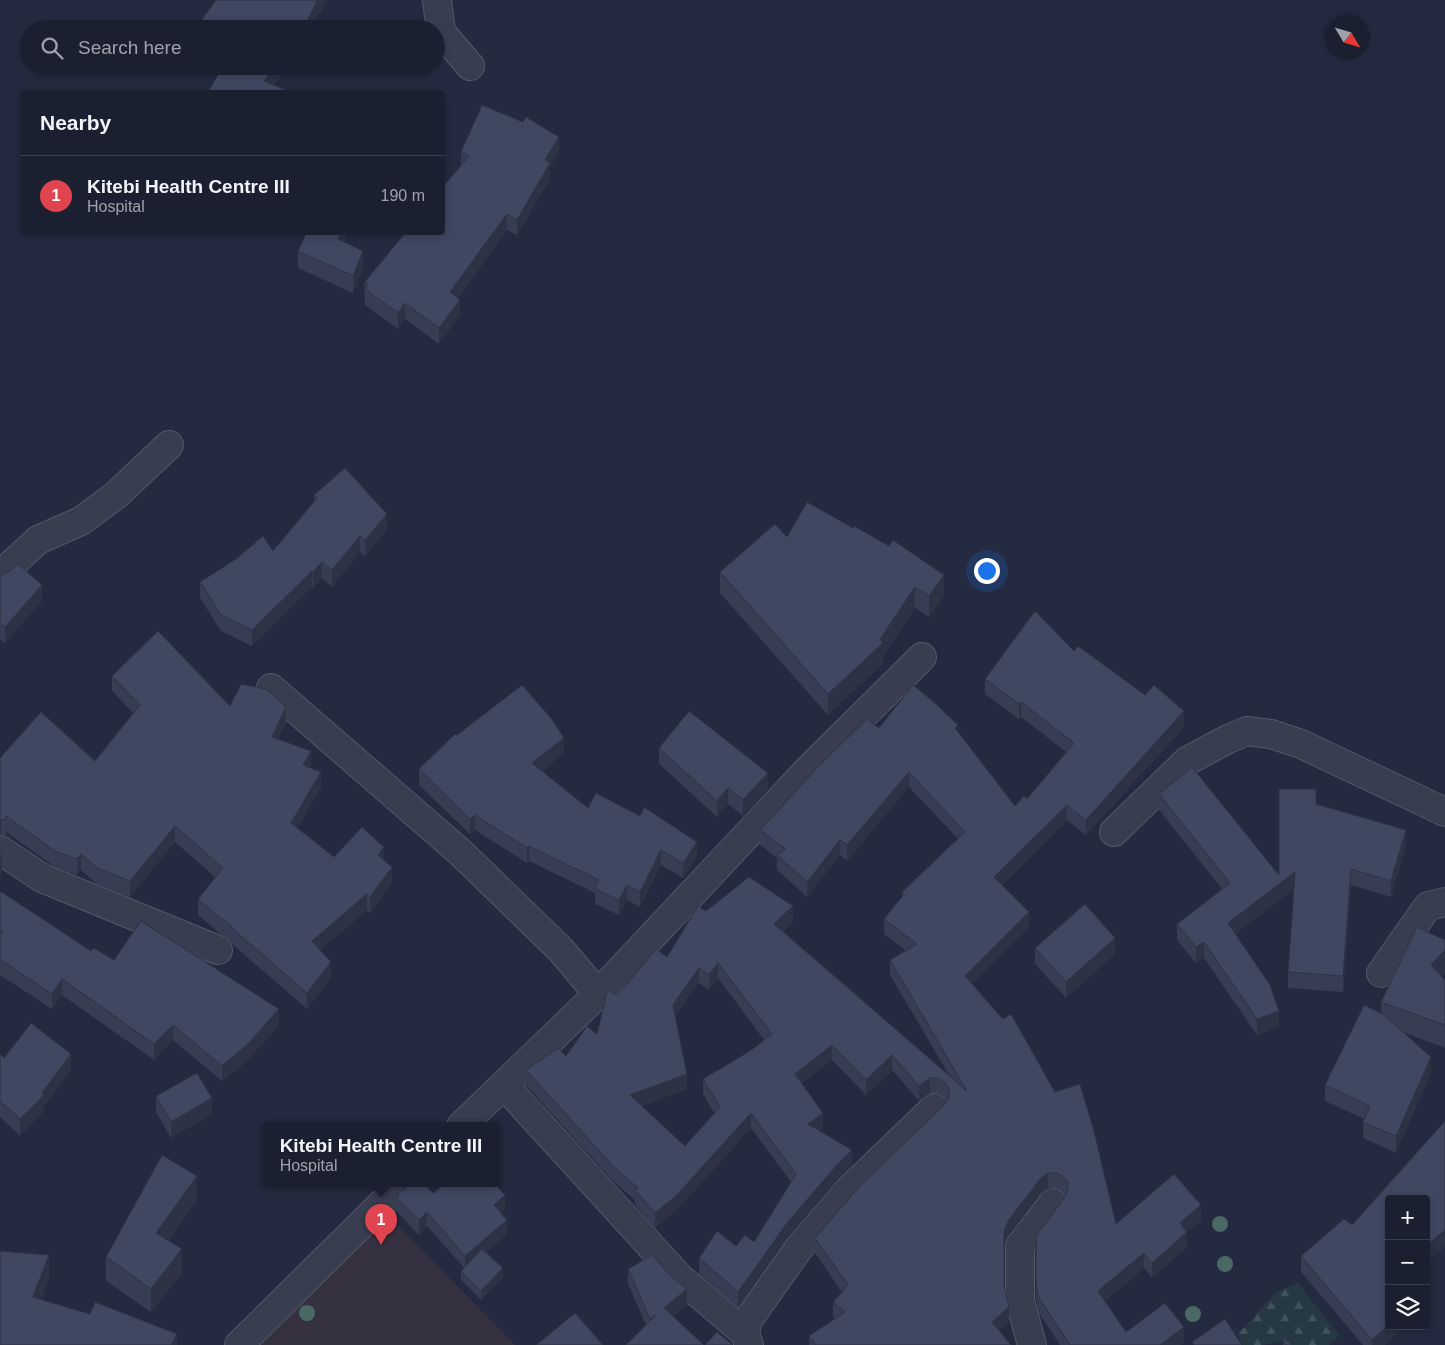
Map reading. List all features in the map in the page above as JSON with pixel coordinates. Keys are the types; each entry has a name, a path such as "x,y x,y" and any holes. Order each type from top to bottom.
{"street":[{"path":"437,0 440,20"},
{"path":"445,37 470,66"},
{"path":"0,575 38,540 81,521 116,496 170,445"},
{"path":"465,1122 598,994 806,772 922,657"},
{"path":"271,688 460,852 561,950 598,994"},
{"path":"1114,832 1187,761 1247,731 1271,734 1300,744 1445,812"},
{"path":"0,850 42,878 218,950"},
{"path":"1381,973 1428,906 1445,902"},
{"path":"504,1085 680,1278 747,1339"},
{"path":"747,1339 748,1320 799,1248 849,1190 934,1108"},
{"path":"240,1345 399,1187"},
{"path":"1032,1345 1020,1301 1020,1246 1053,1203"}],"shaded area":[{"path":"382,1209 515,1345 249,1345"}],"green space":[{"path":"1298,1283 1339,1335 1329,1345 1287,1345 1282,1341 1262,1345 1243,1345 1238,1334 1276,1292"}],"building":[{"path":"216,0 318,0 308,20 201,20"},
{"path":"218,75 269,75 264,81 286,90 209,90"},
{"path":"482,105 523,122 526,117 559,137 545,160 550,163 517,220 507,214 450,292 460,300 439,328 405,303 398,313 365,289 368,284 364,283 404,235 445,235 445,184 469,156 461,152"},
{"path":"306,235 340,235 338,239 363,251 353,276 298,251"},
{"path":"345,468 387,514 365,540 360,536 332,570 322,562 252,630 221,615 200,582 236,559 263,536 273,551 317,498 314,495"},
{"path":"807,502 889,546 893,540 944,575 929,596 915,587 880,639 883,643 828,694 720,572 775,524 787,537"},
{"path":"18,564 42,585 5,627 0,623 0,578"},
{"path":"1035,611 1074,651 1078,646 1145,695 1154,685 1184,711 1086,820 1067,805 994,877 1029,912 965,976 1003,1019 1011,1014 1055,1092 1080,1084 1094,1131 1116,1224 1174,1174 1201,1205 1180,1223 1187,1232 1152,1263 1144,1253 1098,1291 1126,1332 1165,1303 1184,1327 1160,1345 1070,1345 1039,1298 1036,1284 1036,1236 1065,1197 1068,1189 1068,1182 1063,1176 1056,1173 1048,1173 1041,1178 1008,1221 1004,1231 1004,1286 1009,1307 992,1322 1011,1345 816,1345 809,1336 845,1312 833,1302 848,1285 815,1238 860,1186 945,1104 949,1097 949,1089 945,1082 938,1078 930,1078 919,1086 892,1055 866,1080 832,1045 795,1074 823,1113 808,1124 852,1150 787,1223 738,1292 699,1258 717,1231 736,1246 745,1235 754,1242 796,1174 751,1113 675,1197 655,1213 635,1190 638,1188 614,1167 526,1070 558,1048 566,1056 587,1026 597,1034 607,992 609,990 617,996 656,949 667,957 698,906 706,911 749,877 793,906 774,924 967,1091 890,960 917,944 884,919 904,894 902,892 965,832 909,772 847,845 840,840 807,882 777,855 786,849 760,830 817,768 867,719 879,728 913,685 958,725 955,728 1015,806 1024,796 1027,799 1074,743 1021,702 1019,704 985,679","holes":["718,963 772,1034 750,1051 703,1079 720,1107 685,1146 630,1095 687,1074 673,1005 699,968 709,975"]},
{"path":"158,631 230,706 241,684 266,689 286,707 272,737 311,751 303,765 321,772 291,823 334,857 362,827 384,847 378,855 392,867 370,897 367,894 312,941 331,962 307,993 232,928 230,924 198,899 223,868 175,826 130,881 97,868 81,854 77,859 55,851 6,816 6,820 0,819 0,758 41,712 95,761 140,705 112,676"},
{"path":"522,685 551,718 564,738 532,763 588,808 596,793 640,816 644,807 697,842 683,863 661,850 640,892 627,885 619,900 595,889 599,880 529,846 527,848 475,815 470,819 419,769 455,734 457,735"},
{"path":"689,711 768,773 743,800 728,788 717,801 659,748"},
{"path":"1192,767 1279,875 1279,789 1316,789 1316,804 1406,830 1391,881 1351,869 1343,976 1288,972 1295,872 1228,923 1270,985 1279,1011 1257,1019 1204,942 1196,947 1177,924 1230,883 1159,794"},
{"path":"0,891 91,951 94,948 114,960 141,921 279,1009 247,1045 222,1066 173,1025 154,1044 62,979 52,994 0,959 0,936 3,931 0,930"},
{"path":"1085,904 1115,938 1066,982 1035,948"},
{"path":"1417,927 1445,940 1445,950 1431,965 1445,980 1445,1025 1381,1002"},
{"path":"1364,1005 1383,1014 1431,1057 1396,1136 1363,1122 1370,1106 1325,1085"},
{"path":"31,1023 71,1054 42,1093 44,1095 20,1119 0,1101 0,1054 4,1058"},
{"path":"197,1073 212,1098 171,1122 156,1096"},
{"path":"1445,1121 1445,1230 1430,1243 1430,1195 1385,1195 1385,1329 1372,1340 1301,1256 1344,1219 1352,1225"},
{"path":"162,1155 197,1176 156,1233 182,1249 151,1289 106,1257"},
{"path":"407,1187 427,1187 433,1193 440,1187 498,1187 505,1195 494,1205 507,1220 465,1256 427,1212 419,1220 396,1197"},
{"path":"482,1249 503,1268 481,1291 461,1271"},
{"path":"0,1251 49,1255 33,1297 90,1314 95,1302 177,1334 171,1345 0,1345"},
{"path":"652,1255 670,1275 687,1289 664,1308 704,1345 626,1345 657,1314 650,1319 628,1269"},
{"path":"575,1313 603,1345 536,1345"},
{"path":"1225,1319 1242,1345 1194,1345 1192,1342"},
{"path":"717,1332 733,1345 705,1345"},
{"path":"1288,1340 1292,1345 1282,1345"}],"place":[{"name":"Kitebi Health Centre III","path":"381,1245"}]}
